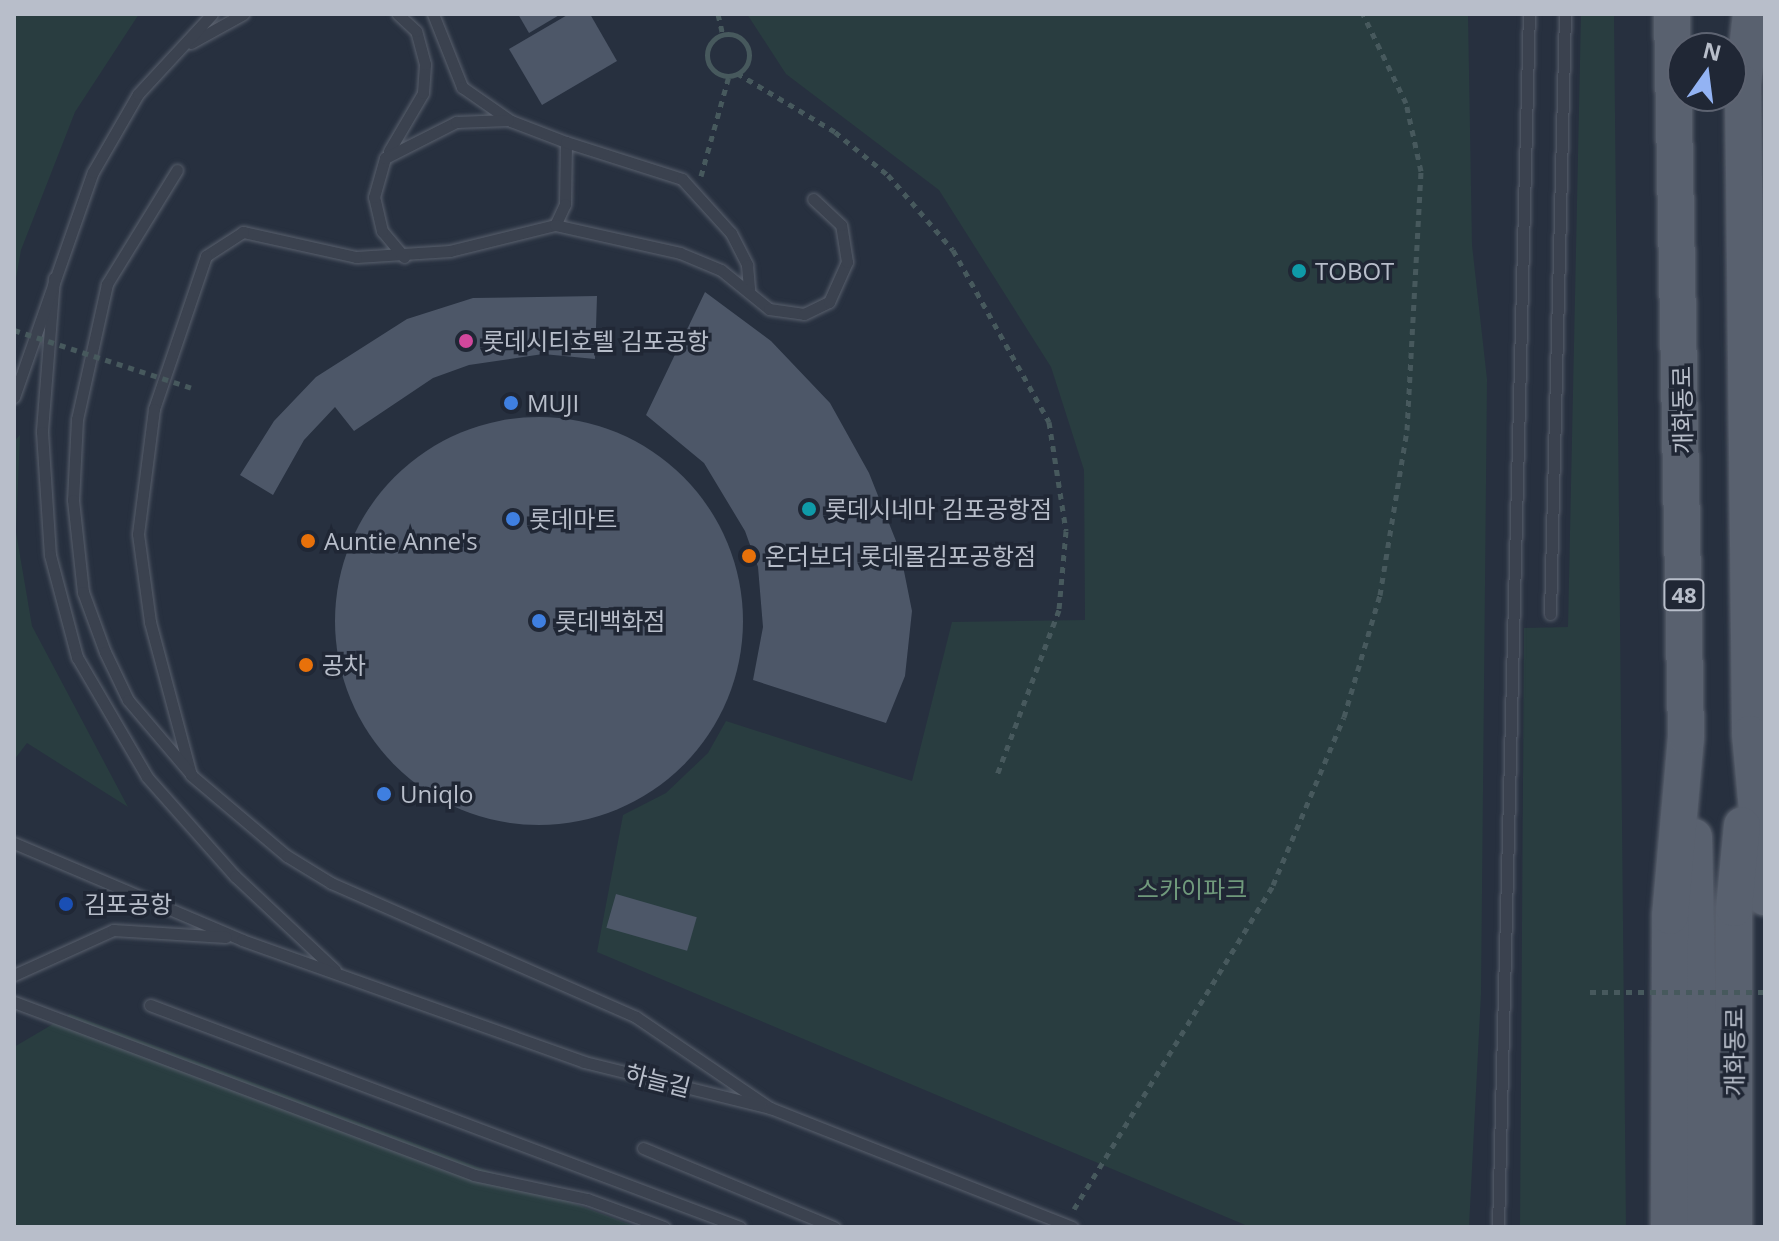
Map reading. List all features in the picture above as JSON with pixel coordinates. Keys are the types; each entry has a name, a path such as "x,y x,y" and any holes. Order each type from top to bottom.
{"main road":[{"name":"개화동로","path":"1747,49 1751,14"},
{"name":"개화동로","path":"1678,112 1686,736 1701,920 1703,1227"},
{"name":"개화동로","path":"1743,112 1750,734 1765,897"},
{"name":"개화동로","path":"1734,1227 1734,908 1750,734"},
{"name":"개화동로","path":"1669,1227 1670,916 1686,736"},
{"path":"1662,1227 1667,1176"}],"lane":[{"path":"14,397 18,377 93,172 138,94 212,14"},
{"path":"183,47 243,14"},
{"path":"398,14 416,31 425,64 423,93 385,158 374,197 382,231 404,257"},
{"path":"433,14 462,87 511,121 682,179 731,233 747,265 749,290"},
{"path":"1498,1227 1530,14"},
{"path":"1550,614 1565,14"},
{"path":"385,158 456,122 511,121"},
{"path":"555,225 569,178 566,142"},
{"path":"177,170 107,284 77,419 73,500 83,592 105,652 128,700 191,775 276,848 331,883 636,1017 770,1108"},
{"path":"191,775 150,622 138,534 154,409 195,278 217,244 243,232 356,257 404,257 502,242 555,225 680,253 749,290 769,309 792,313 829,302 841,284 847,243 841,225 813,199"},
{"path":"54,278 42,432 50,555 77,657 147,777 235,876 339,973"},
{"name":"하늘길","path":"14,843 242,940 584,1062 770,1108 1068,1225"},
{"name":"하늘길","path":"14,975 113,930 242,940"},
{"path":"14,1002 474,1175 587,1199 664,1227"},
{"path":"150,1005 740,1227"},
{"path":"643,1148 834,1227"}],"path":[{"path":"718,14 723,36"},
{"path":"1068,1225 1273,885 1344,717 1380,595 1407,430 1421,171 1406,103 1363,14"},
{"path":"723,36 747,45 750,55 737,73 729,76 717,73 706,55 723,36"},
{"path":"737,73 835,132 888,175 953,250 1049,422 1066,531 1059,610 996,778"},
{"path":"700,181 729,76"},
{"path":"14,330 196,389"},
{"path":"1590,992 1765,992"}],"green space":[{"path":"14,14 139,14 75,112 21,250 14,290"},
{"name":"스카이파크","path":"747,14 1468,14 1472,245 1487,379 1481,994 1469,1227 1250,1227 597,952 623,815 666,793 708,753 726,721 912,781 952,622 1085,620 1084,470 1051,367 939,190 786,74"},
{"path":"1581,14 1614,14 1626,1227 1520,1227 1524,628 1568,627"},
{"path":"20,435 16,532 32,626 128,807 27,743 14,760 14,441"},
{"path":"70,1014 637,1227 14,1227 14,1047"}],"building":[{"path":"518,14 561,14 529,33"},
{"path":"569,14 590,14 617,61 542,105 509,49"},
{"name":"롯데시네마 김포공항점","path":"705,292 771,341 830,403 869,473 900,551 912,611 905,676 886,723 753,680 763,627 758,567 745,531 704,463 646,415"},
{"path":"597,296 595,359 543,354 469,365 433,378 354,431 335,407 304,440 273,495 240,475 274,421 316,377 407,319 473,298"},
{"path":"539,417 579,421 617,433 652,451 683,477 709,508 727,543 739,581 743,621 739,661 727,699 709,734 683,765 652,791 617,809 579,821 539,825 499,821 461,809 426,791 395,765 369,734 351,699 339,661 335,621 339,581 351,543 369,508 395,477 426,451 461,433 499,421"},
{"path":"616,894 697,917 687,951 606,928"}],"place":[{"name":"TOBOT","path":"1299,271"},
{"name":"롯데시티호텔 김포공항","path":"466,341"},
{"name":"MUJI","path":"511,403"},
{"name":"롯데시네마 김포공항점","path":"809,509"},
{"name":"롯데마트","path":"513,519"},
{"name":"Auntie Anne's","path":"308,541"},
{"name":"온더보더 롯데몰김포공항점","path":"749,556"},
{"name":"롯데백화점","path":"539,621"},
{"name":"공차","path":"306,665"},
{"name":"Uniqlo","path":"384,794"},
{"name":"김포공항","path":"66,904"}]}
